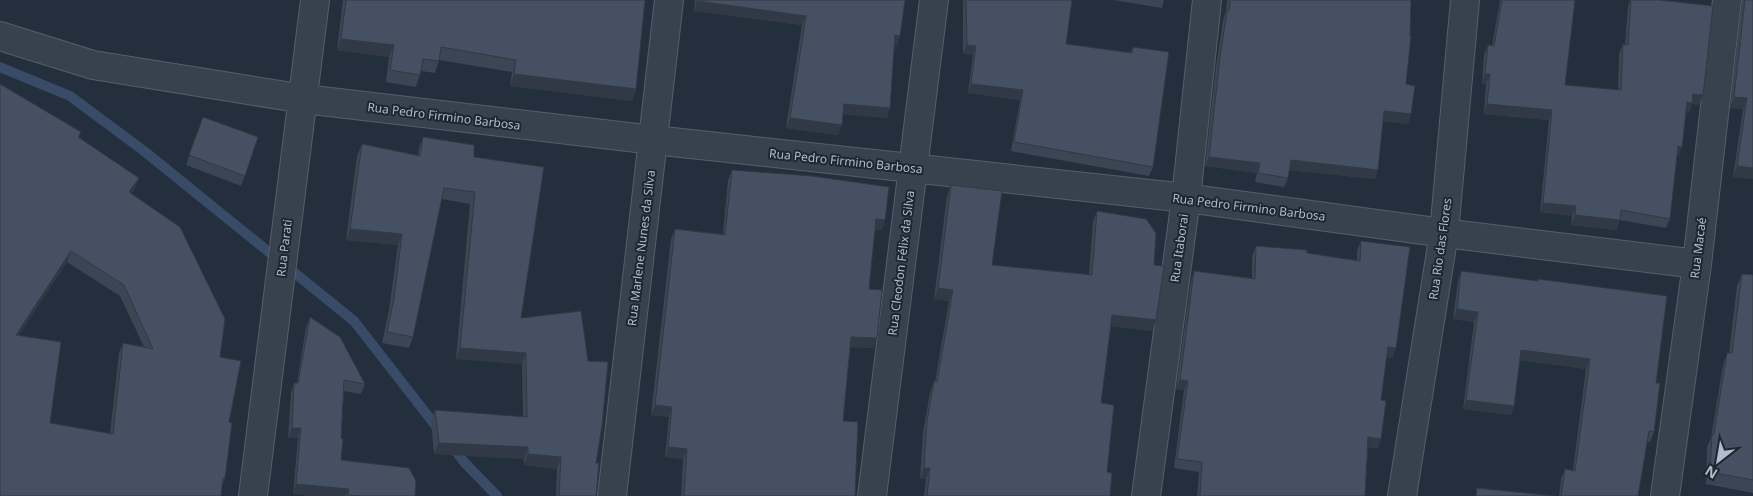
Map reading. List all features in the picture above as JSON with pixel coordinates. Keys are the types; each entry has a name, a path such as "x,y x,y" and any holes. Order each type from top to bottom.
{"street":[{"name":"Rua Parati","path":"253,496 315,0"},
{"name":"Rua Marlene Nunes da Silva","path":"612,496 669,0"},
{"name":"Rua Cleodon Félix da Silva","path":"872,496 934,0"},
{"name":"Rua Itaborai","path":"1146,496 1186,198 1207,0"},
{"name":"Rua Rio das Flores","path":"1402,496 1444,233 1465,0"},
{"name":"Rua Macaé","path":"1665,496 1697,264 1727,0"},
{"name":"Rua Pedro Firmino Barbosa","path":"0,36 92,65 304,99 654,140 1186,198 1444,233 1697,264"}],"building":[{"path":"346,0 645,0 636,89 514,74 516,60 441,47 439,61 423,59 420,75 390,70 394,45 341,39"},
{"path":"697,0 905,0 900,36 895,35 890,108 844,104 842,125 790,118 806,16"},
{"path":"966,0 1072,0 1066,44 1132,53 1133,47 1169,52 1153,167 1014,142 1023,90 971,84 976,46 967,45"},
{"path":"1230,0 1411,0 1411,36 1406,84 1415,86 1411,114 1384,111 1378,170 1291,160 1288,178 1258,173 1260,163 1209,157 1220,57"},
{"path":"1502,0 1575,0 1565,85 1621,90 1623,44 1628,45 1631,0 1660,0 1713,6 1703,95 1693,94 1692,103 1687,102 1682,147 1678,146 1670,219 1621,210 1620,220 1575,215 1576,206 1543,203 1552,110 1487,104 1490,74 1485,74 1488,45 1494,46"},
{"path":"1745,0 1753,0 1753,168 1737,166 1747,98 1734,97"},
{"path":"0,84 81,132 78,137 139,178 129,192 180,227 225,319 220,357 241,361 229,422 232,423 221,496 0,496","holes":["71,251 124,285 153,349 123,343 113,434 50,423 61,342 16,335"]},
{"path":"203,117 258,137 245,176 189,155"},
{"path":"423,137 474,145 474,157 544,167 521,318 581,311 588,361 608,362 602,426 596,463 599,463 596,496 559,496 561,457 528,454 528,447 439,443 435,410 527,417 526,353 460,348 475,192 444,188 413,337 387,332 394,299 402,234 350,229 362,144 420,156"},
{"path":"732,170 812,176 889,187 885,220 876,219 869,289 882,290 877,338 851,337 843,421 858,422 855,496 684,496 687,449 668,447 672,407 655,405 675,229 725,235"},
{"path":"951,185 1002,191 992,265 1092,275 1097,211 1146,219 1156,233 1154,265 1164,266 1156,320 1112,315 1101,403 1114,405 1107,472 1112,473 1110,496 927,496 930,468 924,468 927,421 934,381 937,382 953,290 938,288"},
{"path":"1361,241 1410,247 1396,348 1388,347 1381,400 1386,401 1381,439 1368,437 1365,496 1200,496 1202,462 1177,459 1188,381 1180,380 1194,271 1255,279 1256,246 1307,250 1307,253 1360,261"},
{"path":"1461,271 1667,296 1656,383 1660,383 1654,432 1649,431 1638,496 1561,496 1565,469 1575,471 1590,359 1521,350 1514,406 1466,400 1478,312 1457,309"},
{"path":"1742,274 1753,275 1753,480 1710,472 1712,434 1714,434 1727,353 1732,353"},
{"path":"310,317 340,337 365,384 344,380 341,460 409,468 416,481 415,496 348,495 349,489 296,484 301,428 292,428 294,383 298,383"},
{"path":"1477,488 1555,496 1476,496"}],"waterway":[{"path":"0,67 70,96 144,151 354,321 439,430"},
{"path":"451,445 464,462 497,496"}]}
